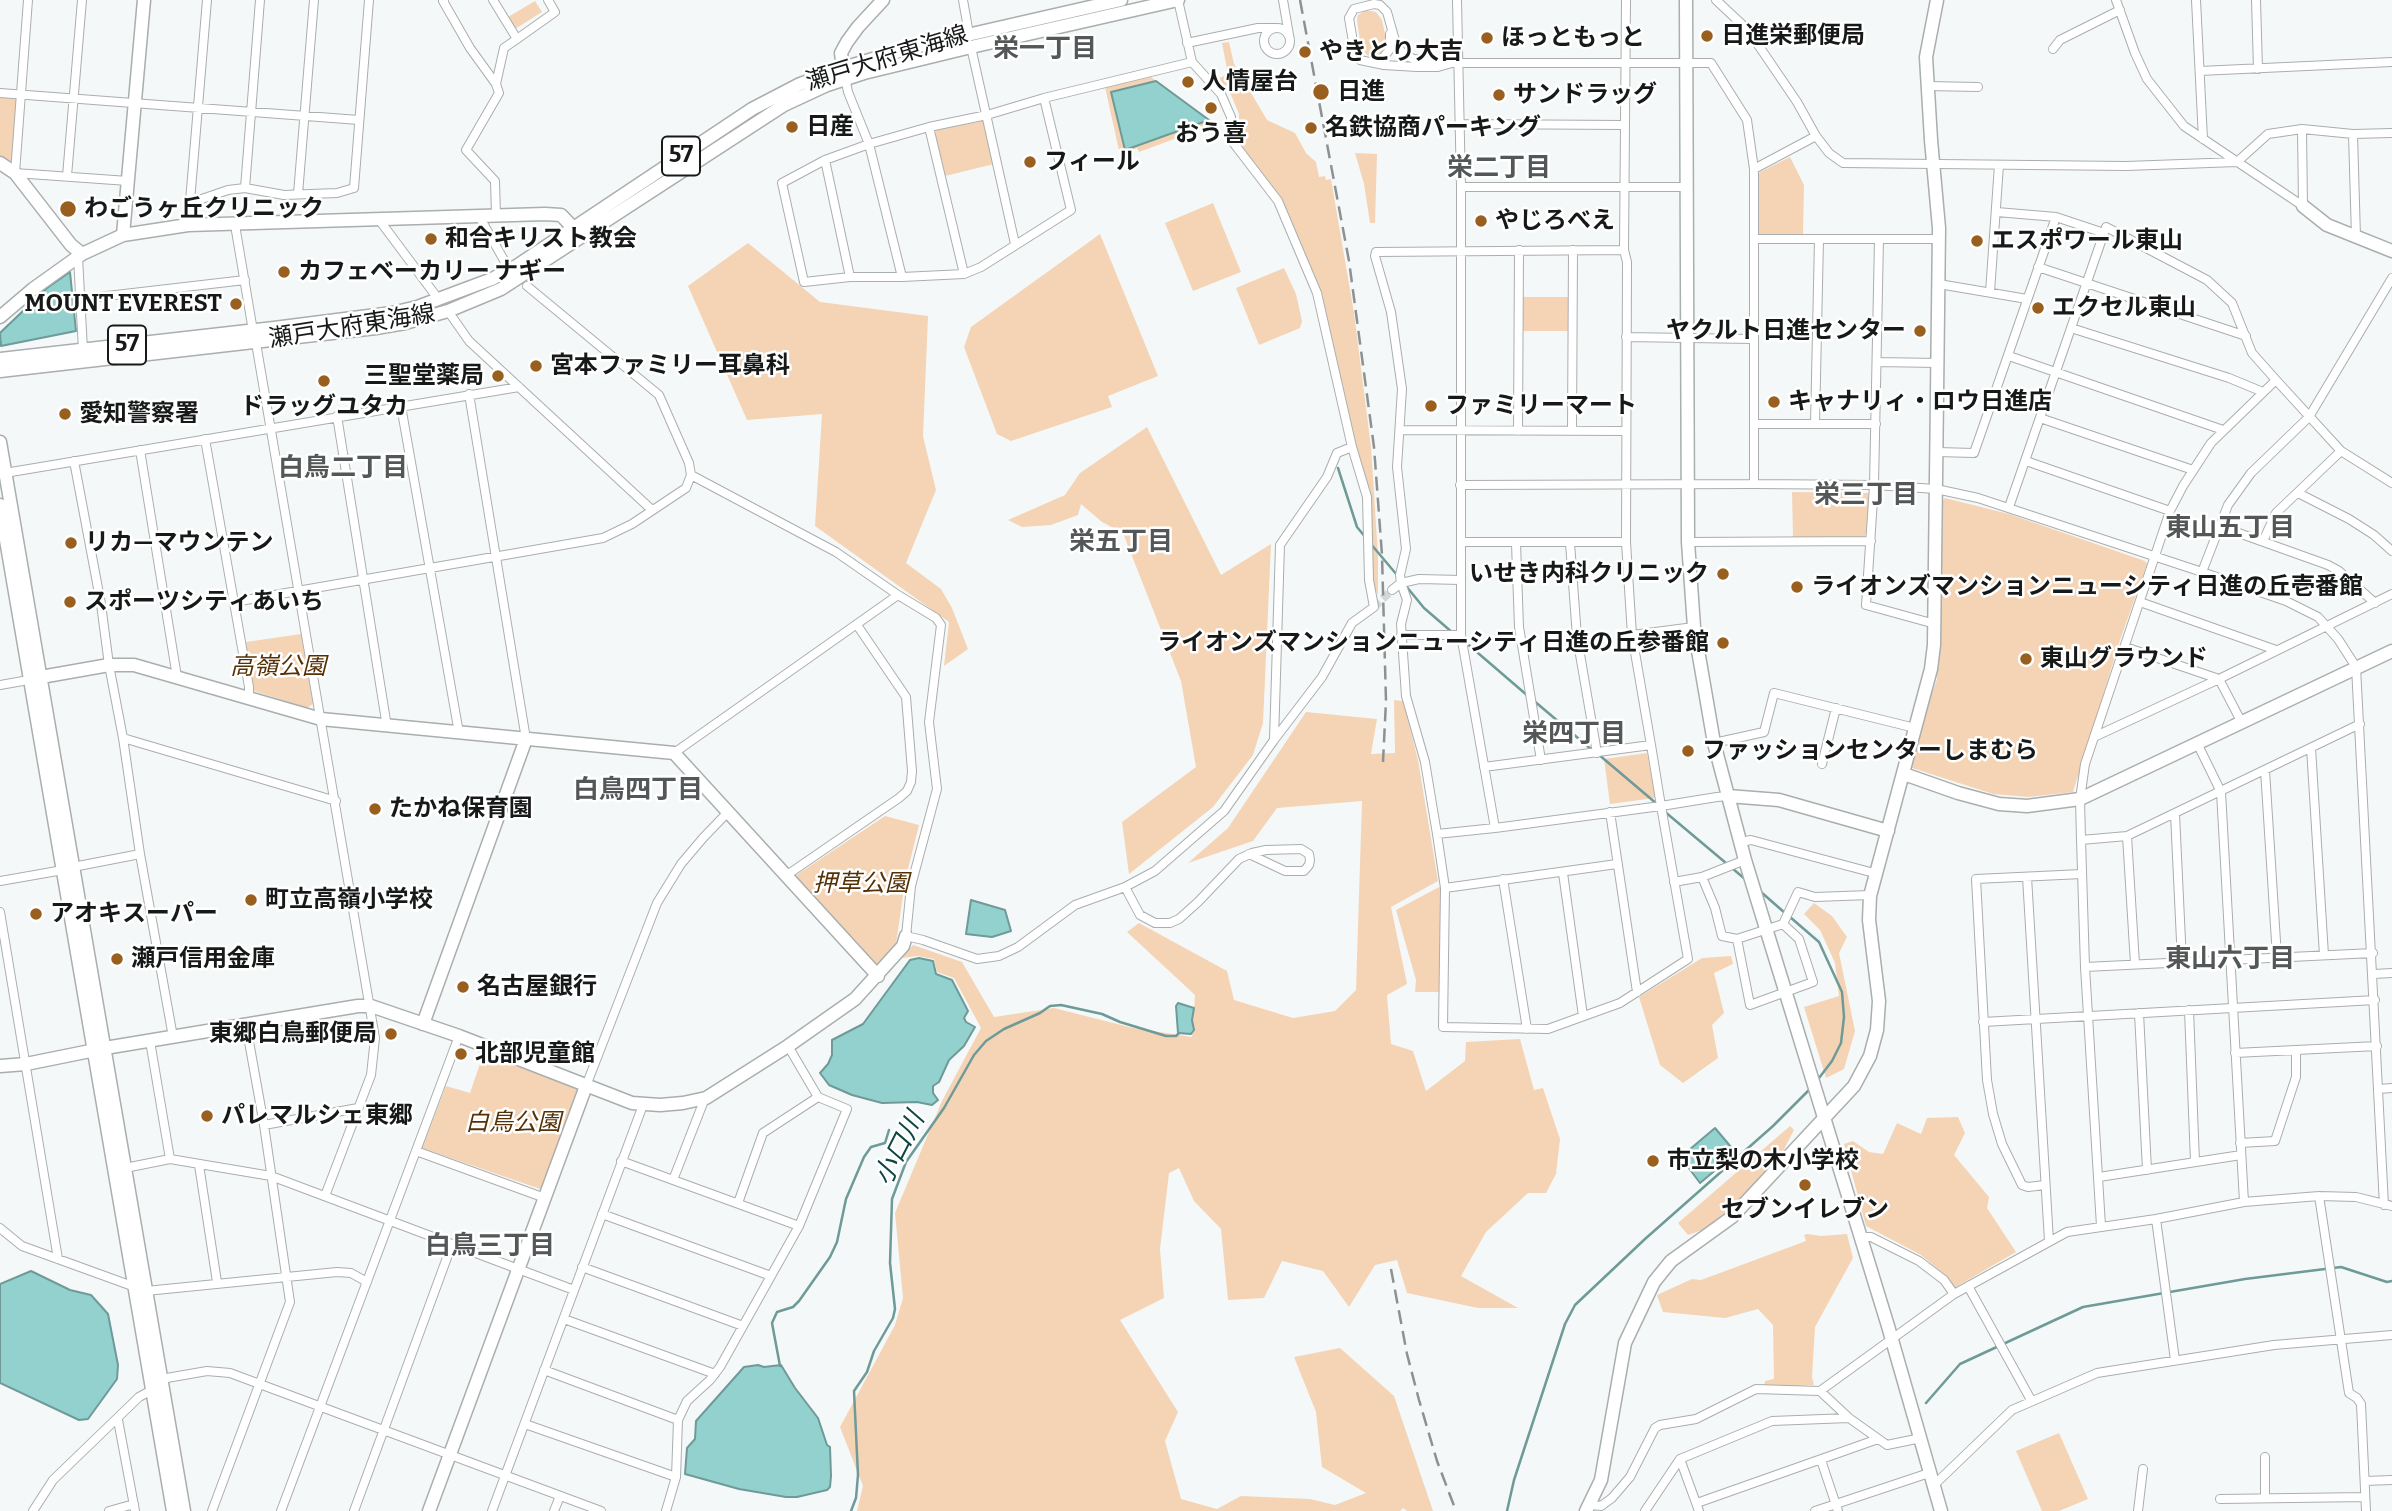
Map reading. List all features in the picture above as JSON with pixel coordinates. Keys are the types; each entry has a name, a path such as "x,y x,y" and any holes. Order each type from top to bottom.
{"street":[{"path":"15,173 28,0"},
{"path":"67,176 82,0"},
{"path":"123,235 144,0"},
{"path":"188,226 207,0"},
{"path":"245,188 260,0"},
{"path":"298,194 314,0"},
{"path":"190,203 228,190 245,188 284,195 337,193 354,188 369,0"},
{"path":"444,0 499,93 466,150 495,181 496,215"},
{"path":"493,0 517,39"},
{"path":"496,84 504,48 555,12 548,0"},
{"path":"883,0 841,53 844,74 869,144 902,277"},
{"path":"963,0 1015,244"},
{"name":"瀬戸大府東海線","path":"0,359 83,350 376,328 447,311 501,289 752,108 800,84 1121,0"},
{"path":"906,936 977,959 999,956 1018,947 1075,905 1125,887 1155,871 1224,811 1322,677 1352,623 1374,607 1369,580 1367,497 1352,447 1317,293 1278,201 1232,141 1231,117 1222,94 1192,62 1178,0"},
{"name":"瀬戸大府東海線","path":"970,41 1178,0"},
{"path":"1274,28 1267,32 1264,39 1268,50 1276,54 1289,46 1283,0"},
{"path":"1457,0 1455,63 1461,187 1461,635 1495,828"},
{"path":"1624,250 1380,250 1375,254 1391,313 1400,364 1402,389 1397,467 1406,549 1400,575 1407,600 1401,635 1406,696 1424,762 1446,888 1443,1027 1548,1029 1620,1003 1688,960 1632,635 1626,542 1626,0"},
{"path":"1686,0 1688,541 1694,627 1714,743 1745,860 1861,1237 1941,1511"},
{"path":"1716,0 1748,30 1797,102 1816,136 1829,153 1843,163 2126,166 2236,162 2268,134 2302,129 2353,134 2392,133"},
{"path":"1588,1508 1601,1480 1626,1343 1654,1282 1671,1261 1732,1217 1854,1086 1864,1069 1877,1030 1879,1001 1869,920 1870,895 1931,670 1935,624 1939,239 1926,57 1937,0"},
{"path":"2116,0 2147,79 2184,126 2327,225 2392,251"},
{"path":"2196,0 2203,139"},
{"path":"2256,0 2258,69"},
{"path":"1455,63 1438,67 1360,60 1355,53 1349,26 1351,14 1357,7 1378,4 1387,12 1396,44 1404,55 1414,59 1455,63 1711,63 1747,120 1754,169 1754,484"},
{"path":"2053,49 2060,40 2120,10"},
{"path":"1372,63 1383,58 1390,49 1391,24"},
{"path":"1187,43 1258,28 1286,31 1289,38"},
{"path":"1044,98 1071,210 981,267 964,274 850,277 804,282 782,183 825,160 869,144 929,127 988,115 1044,98 1192,62"},
{"path":"2200,71 2392,62"},
{"path":"1927,86 1978,87"},
{"path":"0,93 359,120"},
{"path":"1459,124 1625,125"},
{"path":"929,127 964,274"},
{"path":"2302,129 2303,206"},
{"path":"2353,134 2356,237"},
{"path":"1754,169 1816,136"},
{"path":"825,160 850,277"},
{"path":"0,163 15,173 80,255 83,350"},
{"path":"1990,292 1999,164"},
{"path":"15,173 128,181"},
{"path":"1461,187 1686,187"},
{"path":"1997,212 2056,217 2104,233"},
{"path":"0,317 80,255 123,235 188,226 496,215 561,215 578,233"},
{"path":"479,216 505,262"},
{"path":"1937,452 1974,453 2056,217"},
{"path":"380,220 439,300"},
{"path":"235,225 375,1038 371,1074 325,1196"},
{"path":"2009,507 2106,227 2207,281 2232,303 2252,353 2276,380 2341,451 2392,482"},
{"name":"瀬戸大府東海線","path":"0,371 255,337 392,313 439,300 492,279 578,233"},
{"path":"1754,239 1939,239"},
{"path":"1815,424 1819,239"},
{"path":"1879,239 1874,485 1866,605 1935,624"},
{"path":"1518,431 1519,250"},
{"path":"1572,431 1573,250"},
{"path":"2038,267 2246,336"},
{"path":"2202,572 2228,505 2251,472 2309,416 2392,278"},
{"path":"81,299 245,280"},
{"path":"1939,284 2027,299"},
{"path":"234,602 603,538 624,529 686,488 691,475 689,463 659,395 527,286"},
{"path":"447,311 469,341 652,510"},
{"path":"2071,328 2229,377 2263,392"},
{"path":"1626,337 1753,339"},
{"path":"2008,356 2223,430"},
{"path":"1877,362 1938,363"},
{"path":"2101,1226 2085,967 2080,799 2085,764 2171,511 2211,443 2276,380"},
{"path":"5,473 519,387"},
{"path":"423,1024 526,739 468,394"},
{"path":"401,406 459,733"},
{"path":"337,416 387,727"},
{"path":"2040,418 2193,470"},
{"path":"1754,424 1876,424"},
{"path":"1399,430 1625,431"},
{"path":"205,439 249,699"},
{"path":"0,442 36,678 99,1049 141,1289 161,1379 184,1511"},
{"path":"1274,740 1280,545 1327,477 1337,453 1352,447"},
{"path":"140,450 177,677"},
{"path":"2263,541 2273,517 2341,451"},
{"path":"74,460 102,604 109,665 173,1037"},
{"path":"2026,461 2171,511"},
{"path":"0,1066 26,1064 99,1049 370,1006 459,1036 586,1086 643,1105 683,1103 706,1098 855,999 878,976 902,946 906,936 911,886 937,789 929,722 941,625 936,618 898,596 836,552 691,475"},
{"path":"1460,485 1874,485 1966,494 2299,606 2318,617 2347,650 2356,667 2388,1206 2356,1197 2319,1196 2244,1202 2067,1232 1954,1294 1820,1391 1756,1389 1696,1419 1660,1425 1655,1428 1630,1477 1612,1498 1601,1506 1588,1508"},
{"path":"2298,493 2349,519 2392,551"},
{"path":"0,505 36,678"},
{"path":"2219,526 2339,571 2375,603"},
{"path":"1688,541 1871,541"},
{"path":"1461,542 1626,542"},
{"path":"1516,543 1519,627 1541,760"},
{"path":"1570,543 1577,636 1597,753"},
{"path":"1392,590 1401,583 1419,579 1461,580"},
{"path":"2094,737 2392,594"},
{"path":"0,685 109,665 134,665 321,719 674,753 898,596"},
{"path":"2140,602 2276,650"},
{"path":"787,875 899,798 907,791 911,782 906,697 857,625"},
{"path":"1632,635 1694,627"},
{"path":"1401,635 1461,635"},
{"path":"2125,647 2219,679 2242,723"},
{"path":"1904,774 1999,804 2028,806 2080,799 2392,651"},
{"path":"1714,743 1764,732 1774,693 1915,728"},
{"path":"1822,764 1836,708"},
{"path":"2081,840 2127,836 2360,724"},
{"path":"123,738 336,801"},
{"path":"1484,767 1651,745"},
{"path":"2197,745 2221,792 2244,1202"},
{"path":"2311,748 2324,955"},
{"path":"674,753 878,976"},
{"path":"2265,770 2277,957"},
{"path":"1437,834 1728,796 1779,800 1888,831"},
{"path":"1610,812 1637,992"},
{"path":"429,1511 636,952 657,903 681,864 727,813"},
{"path":"2175,814 2182,962"},
{"path":"2127,836 2135,964"},
{"path":"1741,842 1751,840 1874,873"},
{"path":"1125,887 1140,915 1155,923 1170,923 1179,919 1239,859 1249,854 1266,850 1301,849 1309,854 1310,859 1304,871 1285,871 1249,854"},
{"path":"0,881 140,854"},
{"path":"1674,882 1702,877 1745,860"},
{"path":"1446,888 1617,864"},
{"path":"1563,873 1583,1016"},
{"path":"2045,1185 2022,1185 2002,1144 1993,1114 1987,1080 1976,879 2082,873"},
{"path":"1702,877 1722,936 1737,939 1783,924 1798,892 1815,897 1870,895"},
{"path":"2027,877 2049,1241"},
{"path":"1503,879 1527,1029"},
{"path":"0,912 58,1259"},
{"path":"1737,939 1750,1005 1813,982 1799,939 1783,924"},
{"path":"2085,967 2373,953"},
{"path":"2374,974 2392,972"},
{"path":"1983,1022 2375,1000"},
{"path":"2189,1010 2195,1162"},
{"path":"2139,1013 2147,1170"},
{"path":"212,1511 289,1306 287,1276 264,1125 246,1025"},
{"path":"281,1511 459,1036"},
{"path":"150,1041 170,1159"},
{"path":"666,1511 676,1477 678,1420 687,1401 715,1374 799,1226 847,1109 818,1097 788,1046"},
{"path":"2235,1053 2377,1046"},
{"path":"99,1049 125,1168 152,1390 173,1511"},
{"path":"2240,1143 2275,1141 2296,1077 2296,1050"},
{"path":"2379,1089 2392,1088"},
{"path":"738,1203 763,1133 818,1097"},
{"path":"673,1180 706,1098"},
{"path":"492,1511 643,1105"},
{"path":"264,1125 358,1108"},
{"path":"416,1151 545,1198"},
{"path":"2099,1177 2241,1154"},
{"path":"125,1168 170,1159 271,1176 574,1290"},
{"path":"621,1161 799,1226"},
{"path":"199,1165 217,1282"},
{"path":"2319,1196 2349,1393 2361,1404 2366,1511"},
{"path":"602,1214 771,1276"},
{"path":"2155,1219 2175,1360"},
{"path":"0,1228 22,1246 141,1289 337,1272 351,1273 367,1282"},
{"path":"1861,1237 1871,1237 1919,1261 1944,1280 1954,1294"},
{"path":"354,1511 452,1244"},
{"path":"582,1267 743,1326"},
{"path":"1968,1286 2031,1400"},
{"path":"564,1319 715,1374"},
{"path":"1815,1511 1931,1480 2012,1410 2097,1373 2274,1345 2392,1335"},
{"path":"544,1370 678,1420"},
{"path":"161,1379 218,1371 259,1383 601,1511"},
{"path":"33,1511 53,1480 139,1397 152,1390"},
{"path":"1820,1391 1849,1418 1891,1446 1920,1438"},
{"path":"1645,1511 1680,1459 1772,1421 1849,1418"},
{"path":"109,1511 135,1507 118,1420"},
{"path":"525,1424 676,1477"},
{"path":"1680,1459 1698,1507 1878,1438"},
{"path":"2264,1498 2265,1457"},
{"path":"1821,1460 1837,1507"},
{"path":"2138,1511 2143,1469"},
{"path":"2365,1481 2392,1480"},
{"path":"554,1511 560,1496"},
{"path":"2220,1499 2365,1497"}],"green space":[{"path":"535,1 542,12 515,29 508,17"},
{"path":"1366,10 1376,12 1382,20 1387,43 1377,57 1368,56 1361,48 1357,20 1358,15"},
{"path":"1229,42 1234,64 1267,120 1295,133 1306,153 1316,162 1319,177 1331,179 1354,313 1371,447 1378,595 1371,580 1370,497 1355,448 1319,291 1282,203 1270,183 1241,148 1243,146 1239,141 1239,114 1231,95 1218,79 1224,76 1227,69 1222,43"},
{"path":"1151,77 1156,81 1111,92 1126,150 1209,120 1215,124 1139,152 1137,148 1120,155 1105,87"},
{"path":"0,94 21,95 14,162 0,156"},
{"path":"983,121 986,124 994,164 945,176 935,133 937,130"},
{"path":"1355,153 1377,154 1375,223 1370,223 1364,184"},
{"path":"1790,157 1804,185 1803,235 1760,235 1758,176 1760,172"},
{"path":"1213,203 1241,272 1193,291 1165,223"},
{"path":"1100,234 1158,376 1108,396 1112,407 1011,441 997,434 964,347 971,327"},
{"path":"748,243 820,302 928,316 923,436 936,490 906,563 941,589 952,608 968,649 944,666 949,622 815,526 822,414 747,420 688,286"},
{"path":"1284,268 1296,294 1302,321 1300,328 1259,345 1236,288"},
{"path":"1522,297 1569,297 1568,331 1522,331"},
{"path":"1147,427 1221,575 1271,544 1263,723 1253,755 1213,807 1129,874 1122,822 1196,767 1181,681 1123,533 1102,522 1081,504 1078,515 1051,525 1022,527 1008,520 1065,495 1080,473"},
{"path":"1792,492 1868,493 1867,532 1864,537 1793,537"},
{"name":"東山グラウンド","path":"1945,498 2009,514 2145,561 2147,564 2120,640 2073,792 2028,797 1993,794 1906,766 1937,679 1942,501"},
{"name":"高嶺公園","path":"301,634 313,704 307,708 254,691 246,642"},
{"path":"1394,700 1403,701 1418,760 1438,881 1391,907 1407,984 1387,995 1391,1044 1413,1051 1426,1091 1465,1061 1466,1042 1520,1039 1534,1090 1543,1088 1560,1139 1556,1174 1546,1193 1528,1193 1486,1232 1461,1276 1518,1308 1478,1308 1407,1293 1397,1260 1375,1265 1349,1307 1323,1271 1282,1261 1264,1298 1228,1300 1221,1229 1194,1201 1179,1168 1169,1173 1160,1249 1164,1298 1120,1320 1178,1412 1165,1441 1181,1499 1217,1509 1241,1496 1310,1499 1335,1505 1366,1493 1322,1467 1316,1412 1294,1357 1340,1348 1394,1396 1433,1511 1407,1511 1403,1508 1400,1511 857,1511 863,1486 840,1427 895,1325 903,1298 895,1213 942,1101 981,1028 954,978 937,972 934,959 918,956 902,958 913,945 962,962 994,1017 1054,1008 1133,1028 1192,1037 1195,995 1127,932 1139,923 1227,971 1234,1000 1293,1018 1335,1011 1356,990 1362,801 1277,808 1253,841 1188,863 1228,828 1306,712 1377,719 1371,754 1395,753"},
{"path":"1647,753 1654,798 1610,804 1604,759"},
{"name":"押草公園","path":"885,816 919,825 905,881 896,944 877,969 795,876"},
{"path":"1443,885 1441,992 1415,992 1416,980 1396,910"},
{"path":"1814,903 1832,916 1847,937 1839,953 1855,1031 1844,1069 1826,1078 1804,1007 1839,996 1835,963 1820,930 1804,914"},
{"path":"1731,956 1733,964 1714,973 1724,1013 1712,1025 1718,1058 1683,1083 1660,1065 1639,997 1702,958"},
{"name":"白鳥公園","path":"484,1052 582,1087 543,1190 422,1148 446,1086 470,1093"},
{"path":"1958,1117 1965,1133 1954,1155 1989,1197 1987,1208 2016,1252 1954,1288 1944,1274 1921,1255 1866,1226 1844,1144 1853,1141 1869,1152 1883,1154 1897,1123 1921,1134 1927,1118"},
{"path":"1790,1126 1794,1130 1780,1157 1735,1205 1705,1229 1688,1235 1678,1223"},
{"path":"1847,1234 1853,1258 1815,1327 1812,1377 1814,1385 1764,1387 1765,1381 1774,1379 1773,1325 1758,1309 1725,1318 1663,1312 1657,1295 1692,1279 1701,1280 1806,1241 1804,1235"},
{"path":"2059,1433 2088,1499 2059,1511 2042,1511 2016,1451"}],"water":[{"path":"1156,81 1209,120 1125,150 1111,92"},
{"path":"70,272 76,331 1,346 0,333 47,288"},
{"path":"971,900 1005,910 1011,931 992,937 966,934"},
{"path":"919,958 933,961 936,974 952,980 968,1011 964,1018 975,1027 964,1046 949,1060 939,1082 933,1086 933,1093 938,1100 932,1105 917,1102 882,1103 829,1085 820,1073 832,1055 832,1040 863,1024 910,960"},
{"path":"1178,1003 1194,1008 1194,1030 1191,1034 1178,1033"},
{"path":"1715,1128 1736,1153 1700,1183 1688,1167 1689,1150"},
{"path":"31,1271 70,1290 91,1295 108,1314 118,1365 117,1379 88,1419 79,1420 0,1383 0,1284"},
{"path":"781,1365 818,1418 830,1447 831,1476 827,1490 786,1497 739,1489 685,1474 687,1448 695,1439 696,1421 744,1367"}],"waterway":[{"path":"1338,468 1357,527 1366,538"},
{"path":"1370,543 1397,575"},
{"path":"1406,586 1424,608 1453,633"},
{"path":"1464,641 1528,696"},
{"path":"1533,700 1592,750"},
{"path":"1598,754 1657,804"},
{"path":"1664,811 1745,879"},
{"path":"1761,892 1785,913"},
{"path":"1790,917 1819,942 1842,992 1844,1017 1841,1043 1819,1078"},
{"name":"小口川","path":"851,1511 856,1498 858,1475 854,1391 867,1372 874,1351 893,1318 895,1309 890,1263 892,1199 906,1162 944,1108 974,1055 986,1041 1004,1029 1050,1006 1061,1005 1102,1014 1166,1036 1176,1036 1179,1033"},
{"path":"1507,1511 1514,1480 1565,1324 1575,1305 1773,1126 1809,1090"},
{"path":"780,1366 772,1323 777,1312 793,1307 799,1301 830,1257 837,1242 846,1199 864,1157 871,1147 885,1143 889,1130"},
{"path":"1926,1403 1960,1364 2083,1307 2245,1279 2341,1267 2387,1282 2392,1281"}],"tunnel":[{"path":"1374,607 1392,590"}],"railway":[{"path":"1300,0 1349,261 1374,447 1382,555 1386,701 1383,762"},
{"path":"1391,1269 1407,1354 1419,1400 1437,1461 1456,1511"}],"place":[{"name":"日進栄郵便局","path":"1707,36"},
{"name":"ほっともっと","path":"1487,38"},
{"name":"やきとり大吉","path":"1305,52"},
{"name":"人情屋台","path":"1188,82"},
{"name":"日進","path":"1321,92"},
{"name":"サンドラッグ","path":"1499,95"},
{"name":"おう喜","path":"1211,108"},
{"name":"日産","path":"792,127"},
{"name":"名鉄協商パーキング","path":"1311,128"},
{"name":"フィール","path":"1030,162"},
{"name":"わごうヶ丘クリニック","path":"68,209"},
{"name":"やじろべえ","path":"1481,221"},
{"name":"和合キリスト教会","path":"431,239"},
{"name":"エスポワール東山","path":"1977,241"},
{"name":"カフェベーカリー ナギー","path":"284,272"},
{"name":"MOUNT EVEREST","path":"236,304"},
{"name":"エクセル東山","path":"2038,308"},
{"name":"ヤクルト日進センター","path":"1920,331"},
{"name":"宮本ファミリー耳鼻科","path":"536,366"},
{"name":"三聖堂薬局","path":"498,376"},
{"name":"ドラッグユタカ","path":"324,381"},
{"name":"キャナリィ・ロウ日進店","path":"1774,402"},
{"name":"ファミリーマート","path":"1431,406"},
{"name":"愛知警察署","path":"65,414"},
{"name":"リカ―マウンテン","path":"71,543"},
{"name":"いせき内科クリニック","path":"1723,574"},
{"name":"ライオンズマンションニューシティ日進の丘壱番館","path":"1797,587"},
{"name":"スポーツシティあいち","path":"70,602"},
{"name":"ライオンズマンションニューシティ日進の丘参番館","path":"1723,643"},
{"name":"東山グラウンド","path":"2026,659"},
{"name":"ファッションセンターしまむら","path":"1688,751"},
{"name":"たかね保育園","path":"375,809"},
{"name":"町立高嶺小学校","path":"251,900"},
{"name":"アオキスーパー","path":"36,914"},
{"name":"瀬戸信用金庫","path":"117,959"},
{"name":"名古屋銀行","path":"463,987"},
{"name":"東郷白鳥郵便局","path":"391,1034"},
{"name":"北部児童館","path":"461,1054"},
{"name":"パレマルシェ東郷","path":"207,1116"},
{"name":"市立梨の木小学校","path":"1653,1161"},
{"name":"セブンイレブン","path":"1805,1185"}],"district":[{"name":"栄一丁目","path":"1045,50"},
{"name":"栄二丁目","path":"1499,169"},
{"name":"白鳥二丁目","path":"343,469"},
{"name":"栄三丁目","path":"1866,496"},
{"name":"東山五丁目","path":"2230,529"},
{"name":"栄五丁目","path":"1121,543"},
{"name":"栄四丁目","path":"1574,735"},
{"name":"白鳥四丁目","path":"638,791"},
{"name":"東山六丁目","path":"2230,960"},
{"name":"白鳥三丁目","path":"490,1247"}]}
